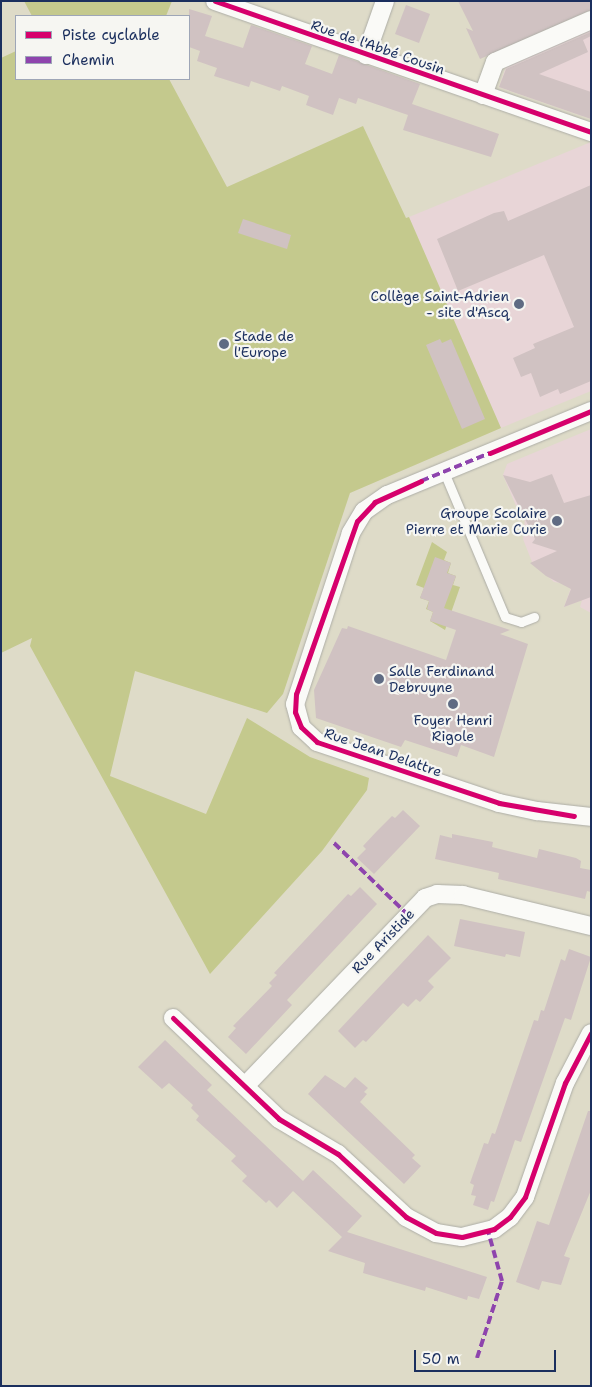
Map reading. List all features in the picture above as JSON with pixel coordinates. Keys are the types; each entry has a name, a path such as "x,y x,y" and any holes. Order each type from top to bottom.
{"street":[{"name":"Rue de l'Abbé Cousin","path":"215,1 366,56 591,132"},
{"path":"366,56 385,1"},
{"path":"483,95 495,62 591,20"},
{"name":"Rue Jean Delattre","path":"591,411 375,502 357,520 296,694 295,712 301,727 318,742 499,803 537,811 591,817"},
{"name":"Rue Aristide","path":"245,1086 425,898 437,894 462,895 591,926"},
{"path":"173,1018 293,1130 338,1154 406,1217 423,1228 449,1236 478,1235 510,1217 525,1197 564,1083 591,1032"}],"lane":[{"path":"444,472 505,617 521,622 534,617"}],"shaded area":[{"path":"591,27 591,119 499,87 507,64"},
{"name":"Collège Saint-Adrien - site d'Ascq","path":"591,142 591,391 501,428 409,217"},
{"name":"Groupe Scolaire Pierre et Marie Curie","path":"591,429 591,613 580,607 582,600 564,607 572,585 554,582 532,562 523,539 525,518 521,504 516,506 503,475 507,464"}],"green space":[{"path":"24,1 172,1 166,15 31,15"},
{"path":"15,51 15,80 170,80 227,187 363,126 406,218 409,217 501,428 350,493 283,694 267,713 135,671 110,776 206,814 247,718 310,757 369,778 367,790 322,851 210,974 30,646 32,638 1,653 1,58"},
{"path":"432,542 447,552 444,560 451,563 448,573 456,576 453,585 460,587 445,630 430,621 433,612 426,609 429,601 420,598 424,588 416,585"}],"building":[{"path":"458,1 591,1 591,10 480,59 466,28 473,31"},
{"path":"406,5 430,14 419,43 395,34"},
{"path":"189,9 212,16 205,36 243,48 251,25 312,46 305,64 332,74 339,55 420,84 412,104 499,134 491,157 403,130 408,115 358,98 356,104 339,98 333,115 306,105 309,96 282,86 280,91 251,81 249,87 214,76 217,68 197,61 200,51 190,47"},
{"path":"591,32 591,36 583,40 588,52 539,74 591,92 591,119 499,87 506,69"},
{"path":"591,185 591,381 560,394 558,389 540,397 531,373 521,377 513,358 535,348 533,344 574,327 544,255 458,291 437,239 494,213 504,211 508,221"},
{"path":"243,219 291,235 287,249 238,233"},
{"path":"440,339 442,343 451,339 485,419 462,429 426,345"},
{"name":"Groupe Scolaire Pierre et Marie Curie","path":"552,474 564,503 591,495 591,597 564,607 571,589 546,576 530,563 557,551 532,543 535,539 503,475 530,482"},
{"path":"435,557 451,563 447,573 456,576 444,608 510,630 500,634 528,644 494,757 461,745 457,757 405,740 401,747 316,718 314,690 342,628 347,629 348,626 446,660 456,630 430,621 433,612 427,609 429,601 420,598"},
{"path":"403,810 420,826 374,874 357,858 366,849 363,846 377,831 392,816 395,818"},
{"path":"452,834 493,842 492,847 537,858 539,849 576,858 581,861 580,868 591,870 591,892 587,891 585,899 498,879 499,873 435,859 440,835 452,838"},
{"path":"360,887 377,904 287,1000 292,1005 246,1054 228,1037 236,1028 233,1026 272,986 269,983 277,975 274,973 348,894 351,896"},
{"path":"460,919 525,932 520,957 506,954 505,957 454,946"},
{"path":"428,935 451,958 428,981 434,987 420,1002 416,999 408,1007 403,1003 366,1042 363,1040 355,1048 338,1031"},
{"path":"569,949 591,957 571,1020 565,1018 521,1142 515,1140 494,1202 491,1201 488,1210 473,1205 476,1196 471,1195 474,1185 470,1183 484,1143 488,1144 492,1133 495,1134 534,1020 538,1021 541,1010 544,1011 561,959 565,961"},
{"path":"165,1040 212,1085 207,1090 303,1181 313,1170 362,1216 347,1232 487,1277 479,1299 468,1296 467,1300 426,1287 425,1291 363,1273 365,1263 328,1251 342,1237 293,1191 277,1208 269,1200 266,1203 242,1181 247,1176 231,1161 236,1156 196,1120 199,1116 191,1108 193,1105 169,1083 162,1089 138,1067"},
{"path":"325,1075 345,1088 355,1077 368,1088 364,1092 367,1094 360,1102 415,1155 412,1158 421,1166 404,1184 308,1094"},
{"path":"588,1111 591,1111 591,1190 564,1256 570,1258 561,1285 542,1281 539,1290 516,1282 537,1221 549,1225"}],"marked path":[{"path":"421,481 490,453"},
{"path":"334,843 407,914"},
{"path":"477,1358 502,1281 488,1231"}],"cycle path":[{"path":"215,1 591,132"},
{"path":"490,453 591,411"},
{"path":"421,481 375,502 357,521 296,694 295,712 301,727 317,742 499,803 574,816"},
{"path":"173,1018 279,1119 338,1154 406,1217 436,1233 462,1237 494,1229 510,1217 525,1197 565,1083 591,1033"}],"place":[{"name":"Collège Saint-Adrien - site d'Ascq","path":"519,304"},
{"name":"Stade de l'Europe","path":"224,344"},
{"name":"Groupe Scolaire Pierre et Marie Curie","path":"557,521"},
{"name":"Salle Ferdinand Debruyne","path":"379,679"},
{"name":"Foyer Henri Rigole","path":"453,704"}]}
